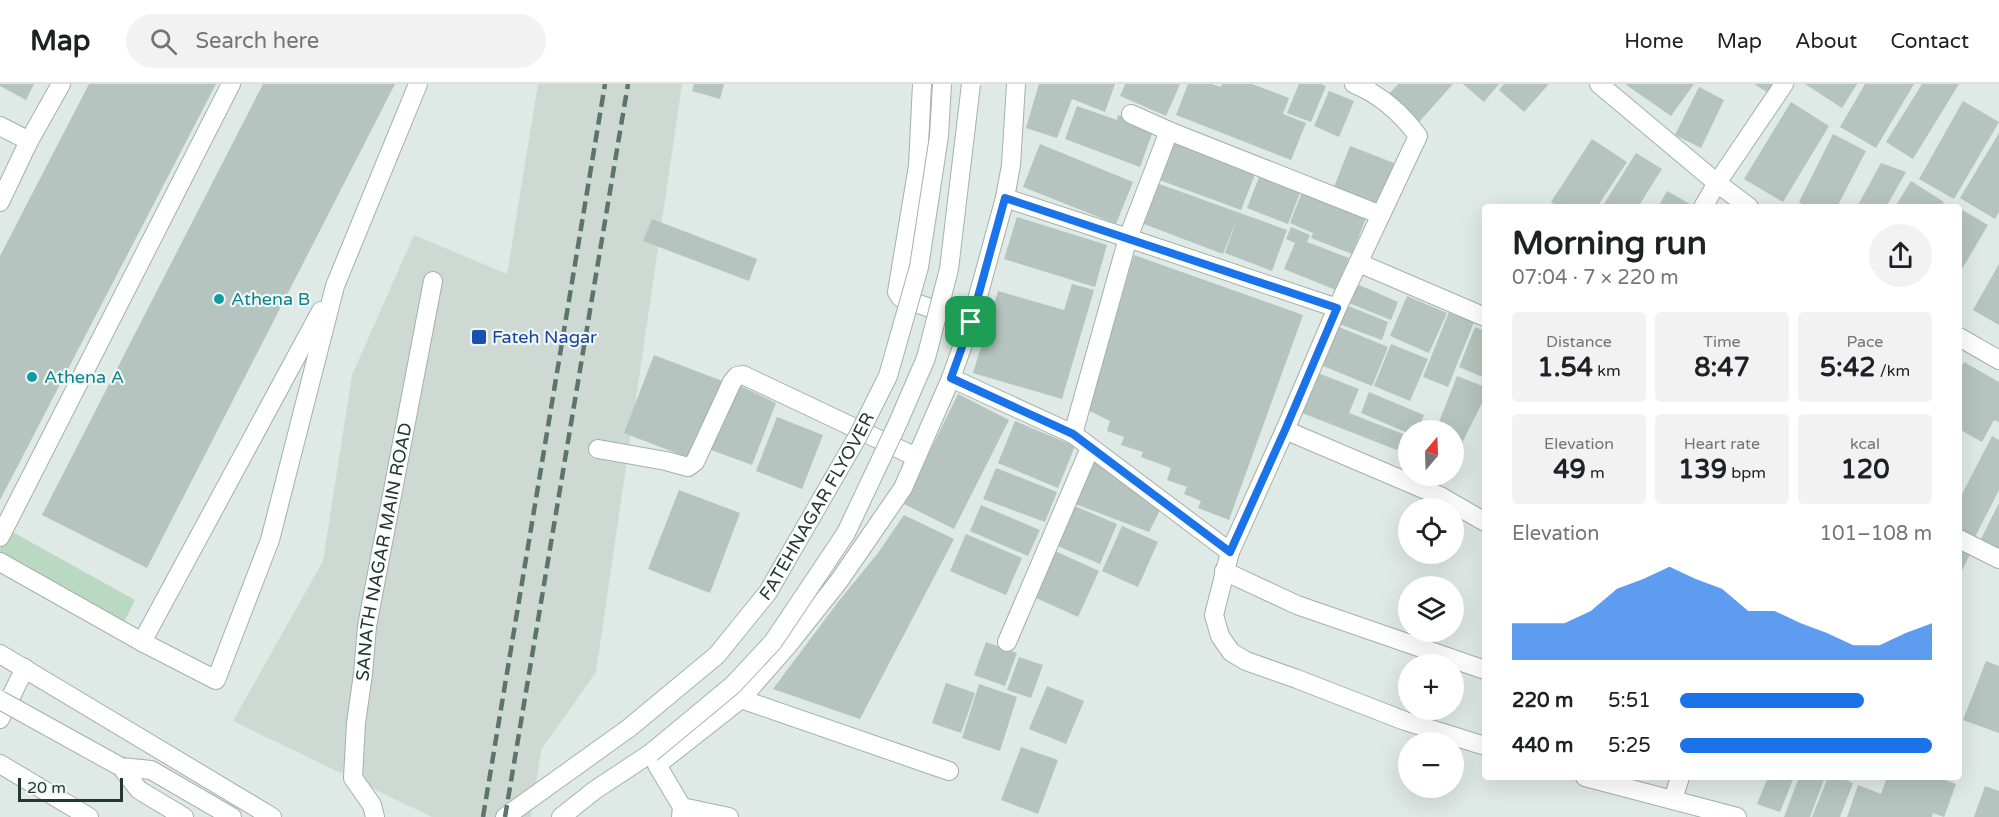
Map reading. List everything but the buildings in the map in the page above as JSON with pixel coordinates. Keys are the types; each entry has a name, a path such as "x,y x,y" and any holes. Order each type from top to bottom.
{"street":[{"path":"0,202 29,141 61,84"},
{"path":"0,537 231,84"},
{"path":"142,642 335,286 417,84"},
{"path":"922,84 918,166 897,292 901,298 971,322"},
{"name":"FATEHNAGAR FLYOVER","path":"505,817 628,728 717,654 768,592 784,566 858,436 888,376 919,267 939,136 942,84"},
{"name":"FATEHNAGAR FLYOVER","path":"561,817 595,790 651,753 733,685 772,642 846,533 926,358 949,269 971,84"},
{"path":"729,817 682,812 657,765 741,699 789,645 839,581 903,488 951,378 971,322 1005,198 1011,165 1016,84"},
{"path":"1354,84 1367,89 1402,114 1418,136 1337,308 1230,552 1214,615 1220,636 1231,652 1246,661 1405,721 1482,745"},
{"path":"1599,84 1745,204"},
{"path":"1705,204 1784,84"},
{"path":"1131,114 1381,215"},
{"path":"0,126 29,141"},
{"path":"1073,434 1128,238 1169,131"},
{"path":"1005,198 1337,308"},
{"path":"1359,263 1482,315"},
{"name":"SANATH NAGAR MAIN ROAD","path":"375,817 372,805 353,778 356,723 367,626 434,281"},
{"path":"0,562 142,642 216,680 270,540 335,286"},
{"path":"1962,339 1999,360"},
{"path":"598,449 688,467 695,462 732,382 737,376 743,375 916,457"},
{"path":"951,378 1073,434 1230,552"},
{"path":"1285,430 1440,496 1482,520"},
{"path":"1007,642 1090,448"},
{"path":"1962,540 1999,559"},
{"path":"1224,571 1297,605 1482,669"},
{"path":"0,654 272,817"},
{"path":"0,719 25,668"},
{"path":"741,699 949,771"},
{"path":"0,700 121,767 139,790 184,817"},
{"path":"0,764 88,817"},
{"path":"121,767 151,770 232,817"},
{"path":"1596,780 1737,817"},
{"path":"1673,800 1679,780"}],"shaded area":[{"path":"538,84 682,84 596,672 541,750 531,817 432,817 233,721 323,561 352,375 414,235 507,274"}],"green space":[{"path":"0,525 135,600 124,622 0,554"}],"railway":[{"path":"483,817 605,84"},
{"path":"505,817 628,84"}],"place":[{"name":"Athena B","path":"219,299"},
{"name":"Fateh Nagar","path":"479,337"},
{"name":"Athena A","path":"32,377"}],"route":[{"path":"1005,198 1337,308 1230,552 1073,434 951,378 971,322 1005,198"}]}
